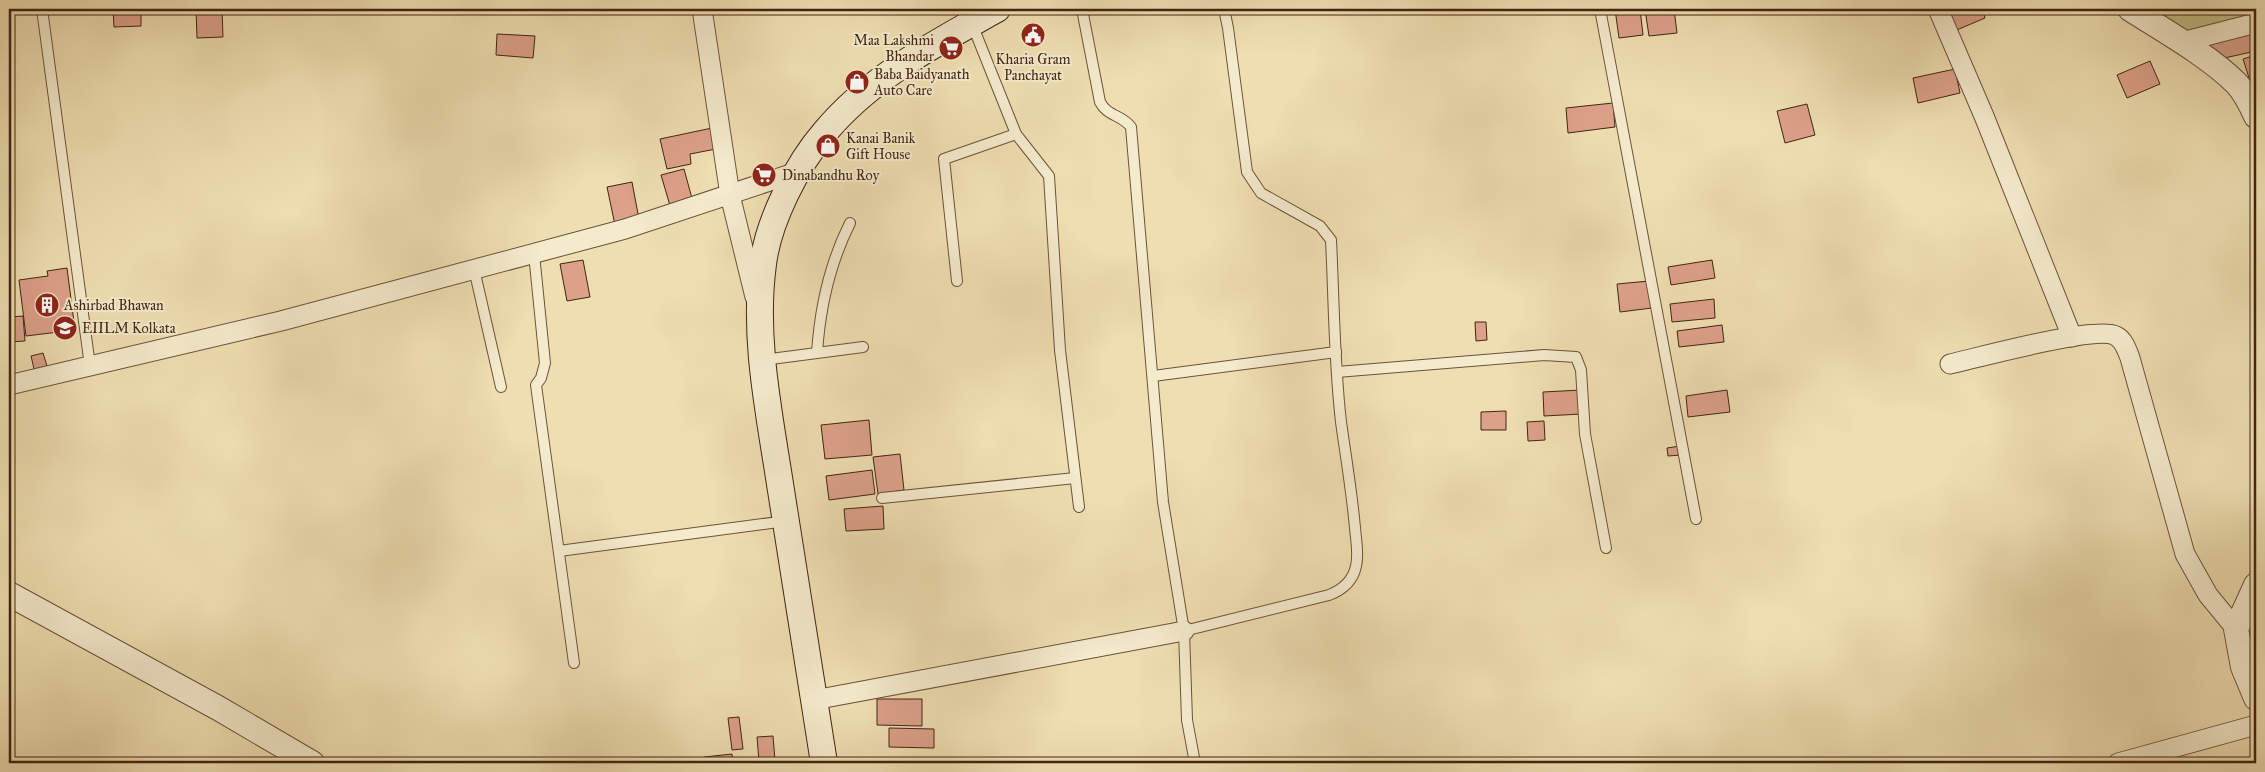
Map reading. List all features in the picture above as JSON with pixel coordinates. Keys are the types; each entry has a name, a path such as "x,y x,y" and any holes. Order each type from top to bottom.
{"main road":[{"path":"824,763 766,391 759,314 763,262 772,230 797,172 824,132 862,95 925,49 997,9"}],"street":[{"path":"702,9 730,195 759,314"},
{"path":"1938,9 1984,116 2072,337"},
{"path":"2130,9 2182,42 2237,84 2256,116"},
{"path":"2182,42 2256,23"},
{"path":"9,386 281,321 534,254 625,229 797,172"},
{"path":"1950,364 2072,337 2102,333 2115,335 2123,343 2130,358 2184,554 2208,595 2236,629 2243,667 2256,698"},
{"path":"2236,629 2256,585"},
{"path":"9,594 218,708 312,763"},
{"path":"814,700 1184,632"},
{"path":"2118,763 2256,725"}],"lane":[{"path":"42,9 90,366"},
{"path":"1082,9 1100,102 1110,114 1126,120 1131,127 1163,502 1184,632 1187,720 1195,763"},
{"path":"1184,632 1329,596 1343,587 1353,574 1357,550 1337,372 1331,240 1320,226 1261,193 1247,172 1224,9"},
{"path":"1600,9 1696,519"},
{"path":"971,23 1016,134 1049,176 1060,350 1079,507"},
{"path":"957,281 944,159 1016,134"},
{"path":"817,353 818,328 828,278 850,224"},
{"path":"534,254 545,363 541,378 536,385 574,663"},
{"path":"474,270 501,387"},
{"path":"763,360 863,347"},
{"path":"1153,376 1336,352"},
{"path":"1337,372 1544,355 1576,357 1581,370 1585,434 1606,548"},
{"path":"882,498 1075,478"},
{"path":"558,551 786,520"}],"shaded area":[{"path":"2141,9 2256,9 2256,16 2182,39"}],"building":[{"path":"113,9 141,9 141,26 114,27"},
{"path":"196,9 222,9 223,37 197,38"},
{"path":"1615,9 1640,9 1643,35 1619,38"},
{"path":"1645,9 1674,9 1677,33 1649,36"},
{"path":"1943,9 1982,9 1985,18 1952,32"},
{"path":"2256,29 2256,51 2220,59 2218,51 2209,52 2206,39"},
{"path":"497,34 535,36 533,58 496,55"},
{"path":"2256,55 2256,80 2250,81 2243,59"},
{"path":"2150,61 2160,84 2127,98 2117,75"},
{"path":"1955,69 1960,93 1918,103 1913,78"},
{"path":"1613,103 1615,127 1568,133 1566,108"},
{"path":"1807,104 1815,135 1785,143 1777,111"},
{"path":"712,128 716,149 690,154 691,164 667,169 660,139"},
{"path":"684,169 693,202 671,209 661,175"},
{"path":"632,182 639,219 615,225 607,187"},
{"path":"583,260 590,297 567,301 560,264"},
{"path":"1712,260 1715,278 1671,285 1668,267"},
{"name":"Ashirbad Bhawan","path":"67,268 75,330 26,336 19,280 48,276 47,271"},
{"path":"1649,281 1652,308 1620,312 1617,284"},
{"path":"1714,299 1715,318 1672,322 1670,304"},
{"path":"23,316 25,341 9,342 9,317"},
{"path":"1475,322 1486,322 1487,340 1476,341"},
{"path":"1722,325 1724,342 1679,347 1677,331"},
{"path":"43,353 47,366 34,369 31,356"},
{"path":"1581,390 1582,414 1544,416 1543,392"},
{"path":"1727,390 1730,412 1688,417 1686,396"},
{"path":"1506,411 1506,430 1481,430 1481,412"},
{"path":"869,420 872,455 825,459 821,425"},
{"path":"1544,421 1545,440 1528,441 1527,422"},
{"path":"1680,446 1681,455 1668,456 1667,448"},
{"path":"900,454 904,490 878,494 873,457"},
{"path":"872,470 875,494 829,500 826,476"},
{"path":"883,506 884,529 846,531 844,509"},
{"path":"877,699 922,699 922,726 877,725"},
{"path":"739,717 743,749 732,750 728,718"},
{"path":"889,728 934,729 934,748 889,747"},
{"path":"773,736 775,760 759,762 757,737"},
{"path":"732,754 733,763 705,763 704,757"}],"place":[{"name":"Kharia Gram Panchayat","path":"1033,35"},
{"name":"Maa Lakshmi Bhandar","path":"951,48"},
{"name":"Baba Baidyanath Auto Care","path":"857,82"},
{"name":"Kanai Banik Gift House","path":"828,146"},
{"name":"Dinabandhu Roy","path":"764,175"},
{"name":"Ashirbad Bhawan","path":"47,305"},
{"name":"EIILM Kolkata","path":"65,328"}]}
